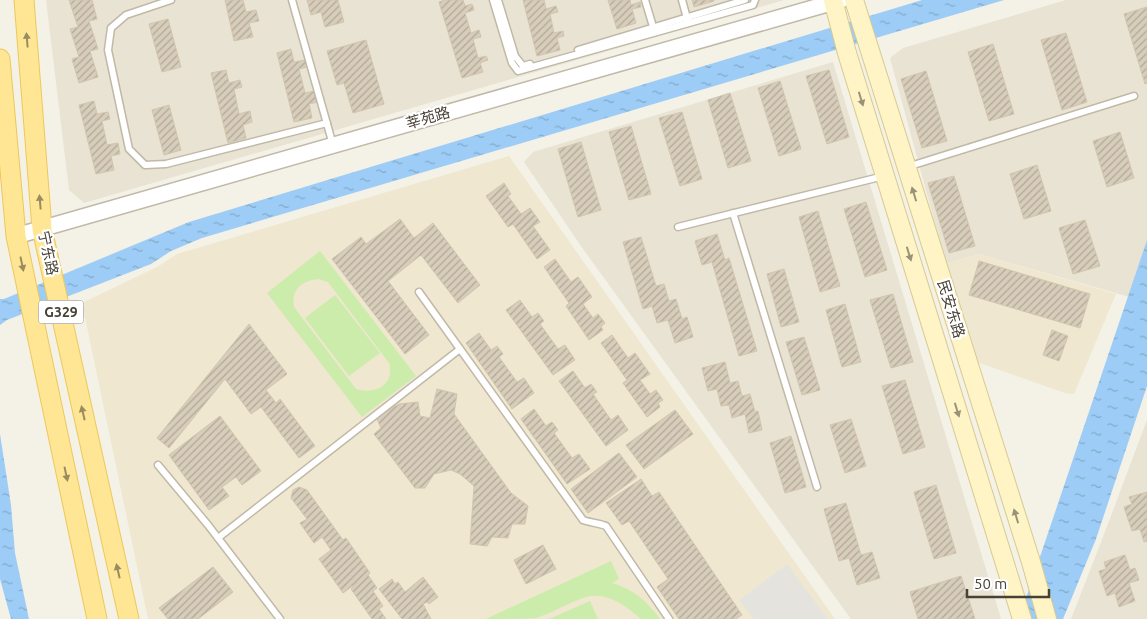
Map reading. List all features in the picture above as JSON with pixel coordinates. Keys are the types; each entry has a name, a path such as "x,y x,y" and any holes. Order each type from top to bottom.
{"main road":[{"name":"宁东路","path":"24,0 42,229 129,619"},
{"name":"民安东路","path":"836,5 847,52 1020,611"},
{"name":"民安东路","path":"856,6 1031,562 1047,619"},
{"name":"宁东路","path":"0,59 16,236 97,619"}],"street":[{"name":"莘苑路","path":"16,236 333,145 836,5"}],"lane":[{"path":"170,0 126,15 111,28 108,50 129,149 145,165 166,164 327,123"},
{"path":"292,0 333,145"},
{"path":"493,0 512,64 518,71 688,20 745,0"},
{"path":"498,0 515,56 523,66 654,30"},
{"path":"645,0 654,30"},
{"path":"682,0 688,20"},
{"path":"688,20 753,5 755,0"},
{"path":"906,168 1134,96"},
{"path":"678,227 885,176"},
{"path":"733,213 817,487"},
{"path":"419,292 583,520 606,526 669,619"},
{"path":"218,538 460,349"},
{"path":"158,465 218,538 280,619"}],"shaded area":[{"path":"46,0 784,0 84,203 69,190"},
{"path":"1066,0 1147,0 1147,302 979,254 946,264 890,58 903,48"},
{"path":"833,62 1001,619 851,619 583,249 524,162 533,152"},
{"path":"509,156 835,619 148,619 82,303 159,266 177,254"},
{"path":"979,254 1116,294 1074,394 1065,393 977,362 946,264"},
{"path":"1147,420 1147,619 1071,619 1103,537"},
{"path":"787,564 828,619 754,619 739,600"}],"green space":[{"path":"320,251 416,376 362,417 267,293","holes":["318,279 328,282 389,363 389,377 382,386 376,389 370,391 356,389 294,307 294,296 302,284"]},
{"path":"335,295 380,353 349,376 305,318"},
{"path":"611,561 619,579 612,583 639,596 660,619 641,619 616,601 601,596 594,596 580,599 536,618 486,619"},
{"path":"590,601 598,619 549,619"}],"water":[{"path":"922,0 1004,0 202,238 171,251 151,264 7,320 0,325 0,299 4,299 189,222"},
{"path":"1147,240 1147,386 1096,539 1063,619 1019,619"},
{"path":"0,434 11,505 15,553 29,619 11,619 0,579"}],"building":[{"path":"69,0 92,0 97,19 89,21 98,49 90,51 98,77 79,83 72,59 79,57 70,29 78,27"},
{"path":"225,0 243,0 246,12 256,10 259,21 249,23 253,37 234,41"},
{"path":"307,0 338,0 344,22 325,27 321,12 311,15"},
{"path":"463,0 465,6 472,4 474,10 465,13 471,33 479,30 481,37 473,39 478,58 486,56 488,60 480,63 483,72 462,78 439,2"},
{"path":"523,0 544,0 546,9 556,6 558,12 550,14 554,33 563,31 564,36 557,38 560,50 537,56"},
{"path":"608,0 630,0 631,5 640,2 641,7 632,9 636,23 617,29"},
{"path":"692,0 714,0 714,1 694,7"},
{"path":"1147,7 1147,83 1145,84 1124,14"},
{"path":"168,19 181,67 162,72 149,24"},
{"path":"1066,33 1087,102 1062,110 1041,40"},
{"path":"366,40 384,104 353,113 344,83 337,85 327,51"},
{"path":"993,44 1014,114 989,121 968,52"},
{"path":"291,49 294,62 305,60 307,67 299,69 305,93 315,91 318,102 309,104 312,118 294,122 277,53"},
{"path":"226,70 229,83 240,80 242,87 234,89 239,114 250,111 252,122 243,125 246,138 228,143 211,73"},
{"path":"829,70 849,137 827,144 806,76"},
{"path":"926,71 947,141 922,148 901,79"},
{"path":"780,81 801,149 779,156 758,88"},
{"path":"730,93 751,161 728,168 708,100"},
{"path":"94,101 97,114 108,112 110,119 102,121 107,145 118,143 120,154 111,156 114,170 96,174 79,105"},
{"path":"169,105 181,150 164,155 152,110"},
{"path":"682,112 702,179 680,186 659,118"},
{"path":"631,126 651,194 629,200 609,132"},
{"path":"1120,132 1134,178 1107,187 1093,141"},
{"path":"581,142 601,210 578,217 558,149"},
{"path":"1037,165 1051,211 1024,219 1010,174"},
{"path":"954,176 975,246 949,253 928,183"},
{"path":"504,183 511,194 508,196 521,214 530,208 540,222 533,226 550,250 537,259 513,224 508,227 486,196"},
{"path":"866,202 887,270 865,277 844,209"},
{"path":"818,211 840,286 820,292 799,217"},
{"path":"400,219 414,238 433,223 480,285 458,303 421,255 388,281 429,335 405,354 332,259 361,237 366,244"},
{"path":"1085,220 1100,266 1073,274 1059,228"},
{"path":"717,234 725,260 729,258 757,351 739,356 712,262 702,265 695,241"},
{"path":"641,237 656,286 664,284 669,301 676,299 682,319 687,317 693,337 675,343 668,320 657,323 652,306 643,309 623,242"},
{"path":"555,259 571,282 578,277 592,297 583,304 593,318 598,314 605,323 601,327 603,330 589,340 566,306 569,303 544,267"},
{"path":"979,261 1090,294 1080,328 969,295"},
{"path":"784,269 799,322 781,327 767,274"},
{"path":"893,294 913,362 891,368 870,300"},
{"path":"520,300 532,317 538,313 544,321 540,324 558,349 565,345 575,360 553,375 506,310"},
{"path":"845,304 861,362 842,367 826,310"},
{"path":"249,324 287,374 266,390 276,403 280,399 315,446 299,458 261,407 251,414 225,379 169,448 157,438"},
{"path":"1052,330 1068,336 1059,361 1043,355"},
{"path":"479,333 491,350 497,346 503,354 499,357 517,382 524,378 534,393 512,409 466,343"},
{"path":"612,335 628,358 635,353 650,374 640,380 650,394 656,390 663,400 658,403 660,407 647,417 623,383 627,380 601,343"},
{"path":"804,337 820,390 802,395 786,342"},
{"path":"725,362 730,383 738,381 742,396 750,394 755,412 758,411 762,430 749,433 745,414 732,418 729,405 721,406 717,389 708,391 702,368"},
{"path":"573,371 585,388 591,384 597,392 593,394 611,420 618,415 628,430 606,446 559,381"},
{"path":"905,380 925,447 903,454 882,386"},
{"path":"437,389 457,394 454,414 511,493 528,506 525,524 512,524 508,538 492,537 487,546 470,544 474,486 460,474 451,470 434,474 425,488 415,488 374,434 381,428 376,417 399,404 418,402 420,416 430,418"},
{"path":"534,409 546,426 552,422 558,430 554,433 572,458 579,454 590,469 567,484 521,419"},
{"path":"675,410 693,434 644,469 626,445"},
{"path":"220,416 261,471 242,485 236,477 222,487 229,496 209,510 169,455"},
{"path":"851,419 866,466 845,473 830,425"},
{"path":"791,436 806,487 785,493 770,443"},
{"path":"619,453 637,477 588,513 571,489"},
{"path":"641,479 652,496 659,492 742,615 736,619 679,619 657,587 668,579 629,521 622,525 606,503"},
{"path":"936,485 956,553 934,559 914,492"},
{"path":"299,487 307,490 343,540 346,538 370,573 368,575 377,588 373,591 383,606 379,609 386,619 372,619 351,589 358,582 343,593 319,559 331,550 322,537 314,543 300,523 307,519 291,498 293,490"},
{"path":"1147,492 1147,541 1144,542 1140,529 1132,531 1124,507 1132,504 1129,497"},
{"path":"846,503 861,555 872,552 880,578 857,585 849,558 839,561 824,509"},
{"path":"543,545 556,569 526,584 514,560"},
{"path":"1125,555 1130,570 1135,568 1139,580 1129,583 1135,601 1119,607 1115,593 1107,596 1099,571 1106,569 1104,562"},
{"path":"213,567 233,592 198,619 168,619 159,608"},
{"path":"961,576 975,619 918,619 910,592"},
{"path":"423,577 438,597 429,604 427,602 423,604 431,619 402,619 379,589 392,579 395,584 398,582 405,592"}]}
